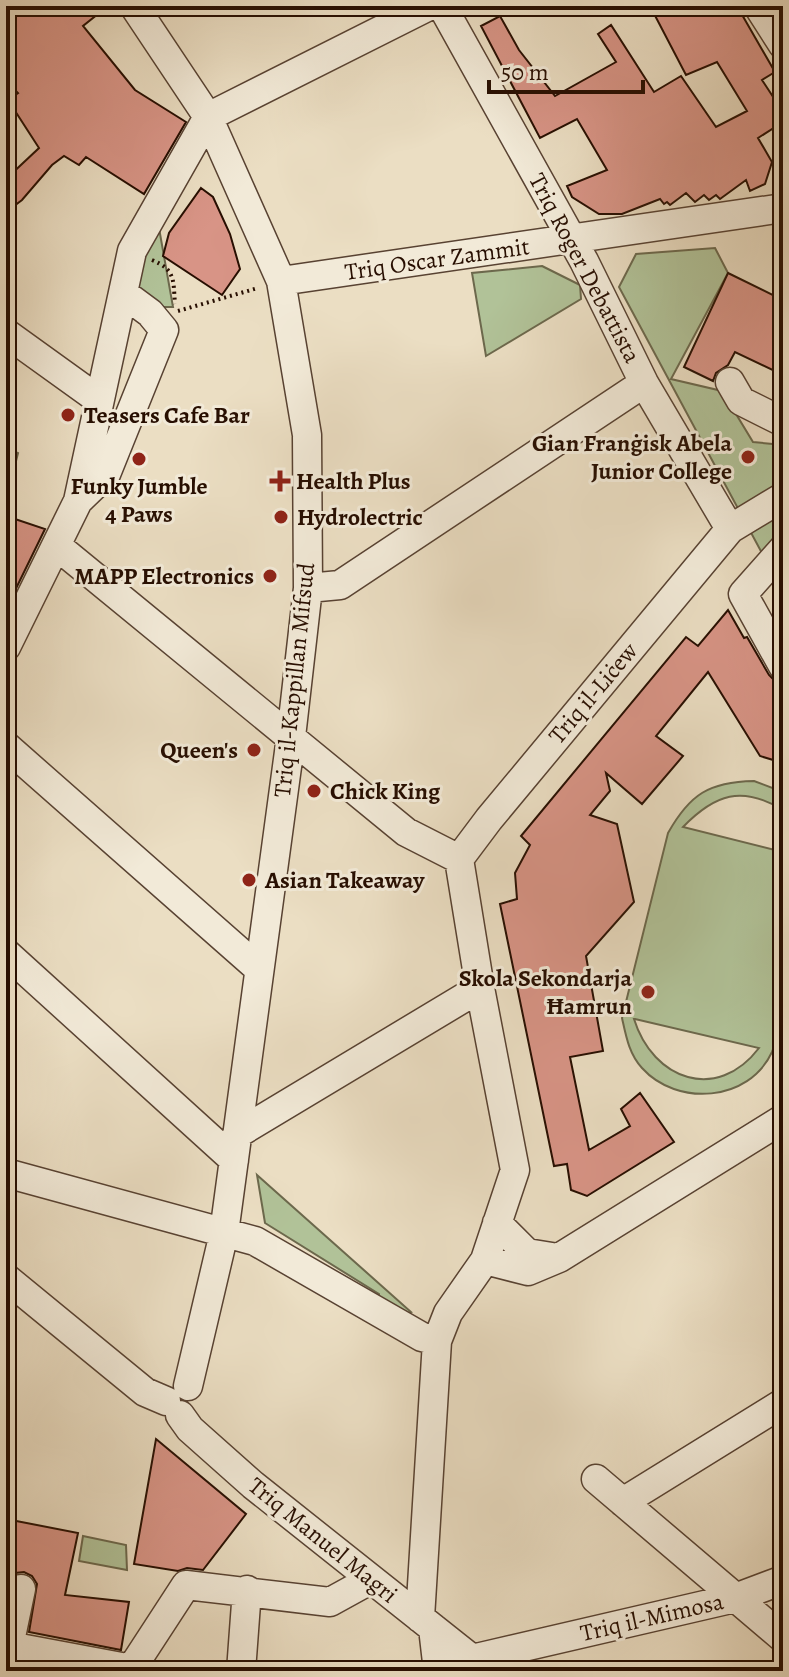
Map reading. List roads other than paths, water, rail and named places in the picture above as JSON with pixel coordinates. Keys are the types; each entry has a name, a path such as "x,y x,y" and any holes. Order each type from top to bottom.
{"street":[{"name":"Triq il-Kappillan Mifsud","path":"134,6 208,117 281,281 307,435 308,588 291,737 224,1233 178,1401"},
{"path":"6,647 78,501 132,251 208,117 429,6"},
{"name":"Triq Roger Debattista","path":"442,6 572,239 644,383 730,529"},
{"path":"758,6 783,45"},
{"name":"Triq Oscar Zammit","path":"281,281 572,239 781,204"},
{"path":"78,501 106,474 164,330 150,313 123,293"},
{"path":"6,333 99,400"},
{"path":"730,382 741,401 783,422"},
{"path":"308,588 340,585 644,383"},
{"name":"Triq il-Liċew","path":"459,859 730,529 783,497"},
{"path":"57,546 406,832 459,859 515,1170 485,1260 448,1313 437,1341 427,1623 438,1671"},
{"path":"783,549 743,594 783,666"},
{"path":"6,746 258,968"},
{"path":"6,953 235,1147 480,988"},
{"path":"485,1260 528,1271 559,1258 783,1119"},
{"path":"6,1173 255,1241 422,1337 437,1341"},
{"path":"497,1223 527,1253 559,1258"},
{"name":"Triq Manuel Magri","path":"6,1278 145,1392 178,1401 190,1429 253,1485 480,1665"},
{"path":"623,1502 783,1403"},
{"path":"596,1479 783,1638"},
{"path":"21,1589 8,1654 131,1670 186,1585 330,1602 370,1580"},
{"name":"Triq il-Mimosa","path":"480,1665 735,1598 783,1580"},
{"path":"241,1671 247,1590"}],"place":[{"name":"Teasers Cafe Bar","path":"68,415"},
{"name":"Gian Franġisk Abela Junior College","path":"748,457"},
{"name":"Funky Jumble 4 Paws","path":"139,459"},
{"name":"Health Plus","path":"280,481"},
{"name":"Hydrolectric","path":"281,517"},
{"name":"MAPP Electronics","path":"270,576"},
{"name":"Queen's","path":"254,750"},
{"name":"Chick King","path":"314,791"},
{"name":"Asian Takeaway","path":"249,880"},
{"name":"Skola Sekondarja Ħamrun","path":"648,992"}]}
